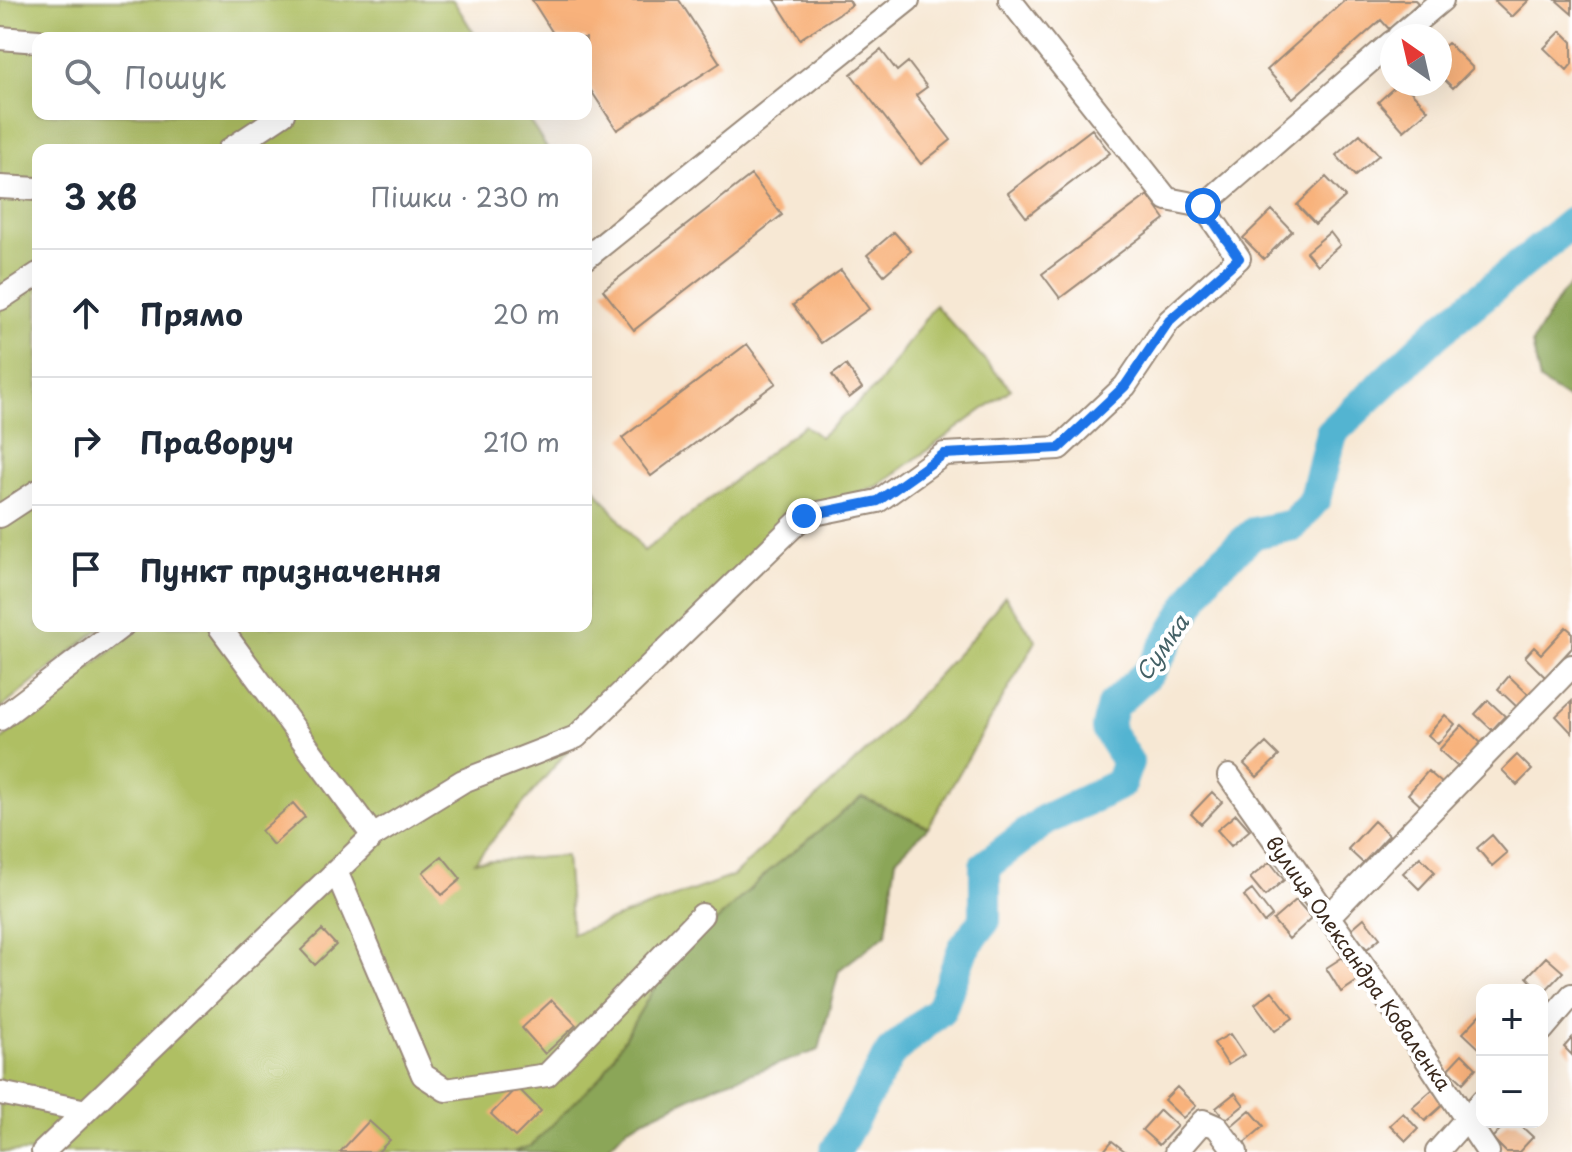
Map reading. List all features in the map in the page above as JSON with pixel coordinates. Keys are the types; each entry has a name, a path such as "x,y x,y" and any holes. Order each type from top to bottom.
{"street":[{"path":"592,253 908,0"},
{"path":"43,1152 373,836 463,781 576,737 804,516 878,501 944,454 1059,448 1125,386 1169,321 1239,258 1203,206 1167,199 1010,0"},
{"path":"1413,24 1442,0"},
{"path":"0,38 32,41"},
{"path":"1203,206 1380,52"},
{"path":"238,144 274,120"},
{"path":"0,187 32,189"},
{"path":"0,299 32,278"},
{"path":"0,516 32,495"},
{"path":"0,719 114,632"},
{"path":"223,632 373,836"},
{"path":"1328,917 1572,666"},
{"name":"вулиця Олександра Коваленка","path":"1229,776 1488,1152"},
{"path":"336,871 423,1075 446,1090 547,1075 702,915"},
{"path":"1548,1023 1572,995"},
{"path":"0,1093 86,1111"},
{"path":"1437,1152 1476,1108"},
{"path":"1176,1152 1203,1121 1217,1127 1236,1152"}],"green space":[{"path":"0,0 453,0 473,32 32,32 32,120 529,120 544,144 32,144 32,632 96,632 0,709"},
{"path":"1572,283 1572,402 1540,381 1532,343 1561,294"},
{"path":"935,305 1011,389 878,486 802,511 579,737 475,861 566,856 572,934 733,876 875,743 974,636 1005,596 1036,641 928,827 862,797 769,871 665,970 603,1074 531,1146 513,1152 0,1152 0,741 135,632 592,632 592,485 644,551 804,425 820,437 877,386"},
{"path":"862,797 928,827 896,859 886,934 839,970 819,1050 717,1085 628,1127 604,1152 513,1152 531,1146 603,1074 665,970 769,871"}],"building":[{"path":"532,0 679,0 720,63 617,130 592,92 592,32 552,32"},
{"path":"775,0 849,0 852,5 800,39"},
{"path":"1345,0 1415,0 1418,3 1395,24 1385,24 1381,20 1293,98 1267,70"},
{"path":"1494,0 1529,0 1512,17"},
{"path":"1556,0 1572,0 1572,14"},
{"path":"1561,31 1572,42 1572,64 1567,70 1544,48"},
{"path":"1452,47 1473,68 1452,87"},
{"path":"881,50 897,71 908,62 927,87 916,95 951,140 921,164 851,74"},
{"path":"1385,96 1415,96 1428,110 1404,131 1378,102"},
{"path":"1092,129 1110,153 1026,217 1008,193"},
{"path":"1360,134 1379,155 1355,176 1336,155"},
{"path":"751,175 782,215 634,330 603,290"},
{"path":"1326,177 1345,197 1315,224 1297,205"},
{"path":"1148,195 1165,219 1060,298 1042,274"},
{"path":"1272,210 1292,231 1264,259 1243,238"},
{"path":"894,232 911,251 884,275 867,255"},
{"path":"1330,232 1340,245 1317,265 1306,252"},
{"path":"841,270 869,309 821,343 793,305"},
{"path":"747,344 776,383 651,476 622,438"},
{"path":"846,365 862,388 849,398 832,375"},
{"path":"1566,627 1572,632 1572,648 1545,677 1525,657 1534,647 1541,654"},
{"path":"1509,676 1529,695 1517,707 1498,689"},
{"path":"1488,700 1505,716 1492,730 1475,714"},
{"path":"1572,701 1572,733 1556,716"},
{"path":"1445,715 1455,724 1438,744 1428,735"},
{"path":"1462,725 1481,743 1458,767 1439,750"},
{"path":"1266,743 1279,756 1257,777 1244,764"},
{"path":"1517,755 1532,770 1517,785 1502,770"},
{"path":"1428,771 1443,784 1422,807 1408,794"},
{"path":"1212,792 1222,802 1201,824 1191,814"},
{"path":"293,803 305,817 273,845 261,831"},
{"path":"1236,814 1250,830 1231,846 1217,830"},
{"path":"1374,821 1389,835 1363,863 1348,849"},
{"path":"1492,835 1507,853 1492,866 1477,848"},
{"path":"442,856 461,879 442,895 423,872"},
{"path":"1420,857 1435,872 1419,889 1403,873"},
{"path":"1270,862 1284,880 1265,896 1250,878"},
{"path":"1252,890 1272,916 1264,923 1244,896"},
{"path":"1296,900 1312,918 1289,939 1273,920"},
{"path":"1364,918 1380,938 1367,949 1350,930"},
{"path":"322,930 336,945 315,965 301,950"},
{"path":"1343,957 1359,980 1341,992 1326,968"},
{"path":"1546,957 1563,972 1548,988 1548,984 1533,984 1527,977"},
{"path":"1272,991 1293,1018 1275,1031 1255,1004"},
{"path":"552,1000 576,1025 545,1054 522,1028"},
{"path":"1476,1019 1476,1045 1463,1033"},
{"path":"1230,1034 1244,1055 1228,1065 1214,1043"},
{"path":"1572,1038 1572,1055 1564,1047"},
{"path":"1462,1054 1476,1068 1463,1083 1448,1069"},
{"path":"517,1087 541,1111 515,1137 491,1114"},
{"path":"1177,1087 1196,1106 1183,1118 1164,1100"},
{"path":"1432,1090 1444,1104 1425,1121 1412,1107"},
{"path":"1235,1093 1244,1105 1225,1120 1216,1108"},
{"path":"1160,1110 1177,1126 1159,1145 1142,1130"},
{"path":"1250,1110 1264,1126 1244,1143 1230,1127"},
{"path":"1403,1113 1418,1129 1406,1141 1390,1125"},
{"path":"369,1121 390,1140 378,1152 340,1152"},
{"path":"1501,1128 1523,1128 1533,1137 1519,1152 1506,1152 1492,1138"},
{"path":"1112,1141 1126,1152 1103,1152"}],"waterway":[{"name":"Сумка","path":"835,1152 891,1052 941,1009 963,949 985,920 985,866 1045,820 1120,784 1128,762 1107,729 1112,706 1150,671 1209,573 1254,533 1293,525 1315,499 1331,433 1436,334 1572,223"}],"route":[{"path":"804,516 878,501 944,454 1059,448 1125,386 1169,321 1239,258 1203,206"}]}
